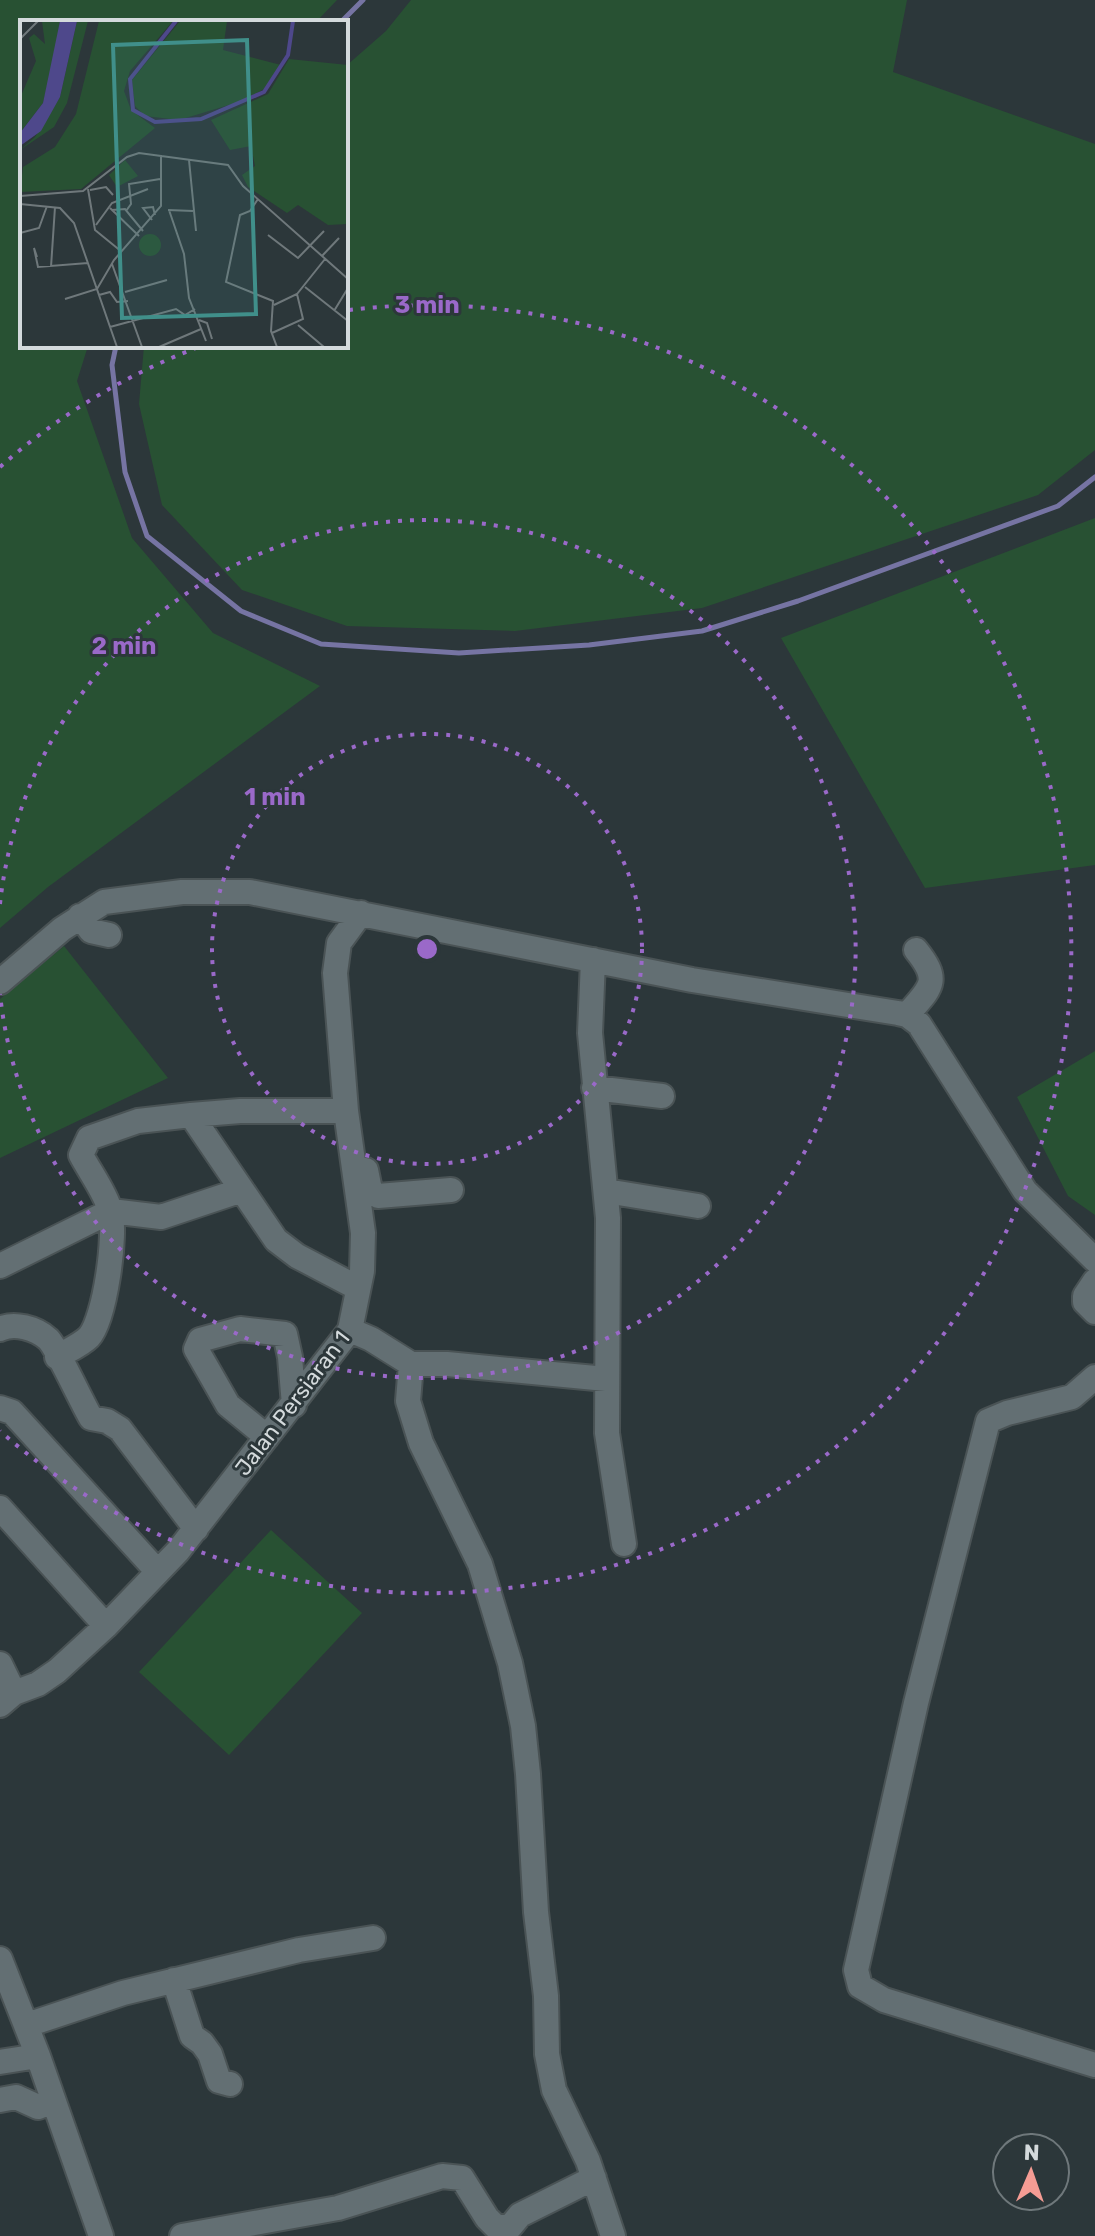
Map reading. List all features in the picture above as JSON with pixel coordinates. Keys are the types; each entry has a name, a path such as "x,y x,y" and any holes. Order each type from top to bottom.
{"street":[{"path":"0,982 80,916 104,902 182,892 250,892 361,913 444,933 706,982 907,1015 919,1024 1025,1191 1095,1260"},
{"name":"Jalan Persiaran 1","path":"7,1699 57,1671 158,1572 196,1529 350,1330 362,1271 361,1170 346,1111 335,973 339,943 361,913"},
{"path":"80,916 91,931 109,935"},
{"path":"907,1015 932,983 932,974 916,950"},
{"path":"593,960 590,1033 608,1218 607,1433 624,1544"},
{"path":"594,1088 662,1096"},
{"path":"57,1357 88,1338 104,1306 111,1211 81,1155 89,1138 138,1121 191,1115 240,1111 346,1111"},
{"path":"191,1115 276,1240 297,1256 358,1288"},
{"path":"361,1170 370,1190 378,1196 451,1190"},
{"path":"0,1266 111,1211 161,1217 242,1190"},
{"path":"606,1191 698,1206"},
{"path":"1095,1281 1085,1296 1085,1302 1095,1312"},
{"path":"0,1329 9,1325 28,1329 49,1340 91,1418 107,1421 120,1429 196,1529"},
{"path":"267,1437 228,1405 202,1363 196,1349 200,1340 240,1329 285,1334 294,1405"},
{"path":"350,1330 411,1364 447,1364 606,1379"},
{"path":"411,1364 408,1401 417,1429 480,1564 510,1663 523,1726 528,1774 536,1912 546,1996 547,2054 554,2090 588,2161 613,2236"},
{"path":"1095,1377 1072,1397 1007,1413 988,1421 916,1703 856,1970 860,1986 884,2000 1095,2065"},
{"path":"0,1408 12,1412 158,1572"},
{"path":"0,1508 106,1626"},
{"path":"0,1664 7,1699"},
{"path":"27,2025 123,1993 174,1980 299,1950 373,1938"},
{"path":"0,1959 27,2025 101,2236"},
{"path":"174,1980 192,2036 210,2054 219,2081 230,2084"},
{"path":"0,2062 38,2056"},
{"path":"0,2100 16,2097 38,2107 48,2103 51,2094"},
{"path":"182,2236 338,2208 442,2176 462,2178 487,2218 496,2227 510,2227 520,2215 594,2178"}],"green space":[{"path":"0,0 337,0 318,20 20,20 20,348 87,348 77,381 132,538 213,633 320,686 48,887 0,928"},
{"path":"411,0 907,0 893,72 1095,144 1095,450 1038,495 702,608 515,631 347,626 242,590 162,505 139,404 144,348 348,348 348,64 386,31"},
{"path":"1095,518 1095,865 925,888 781,638"},
{"path":"64,946 168,1078 0,1158 0,999"},
{"path":"1095,1051 1095,1215 1068,1196 1017,1097"},
{"path":"271,1530 362,1613 229,1755 139,1672"}],"waterway":[{"path":"343,20 363,0"},
{"path":"116,348 112,365 125,472 147,536 241,611 321,644 459,653 589,645 702,631 798,601 1058,506 1095,477"}]}
